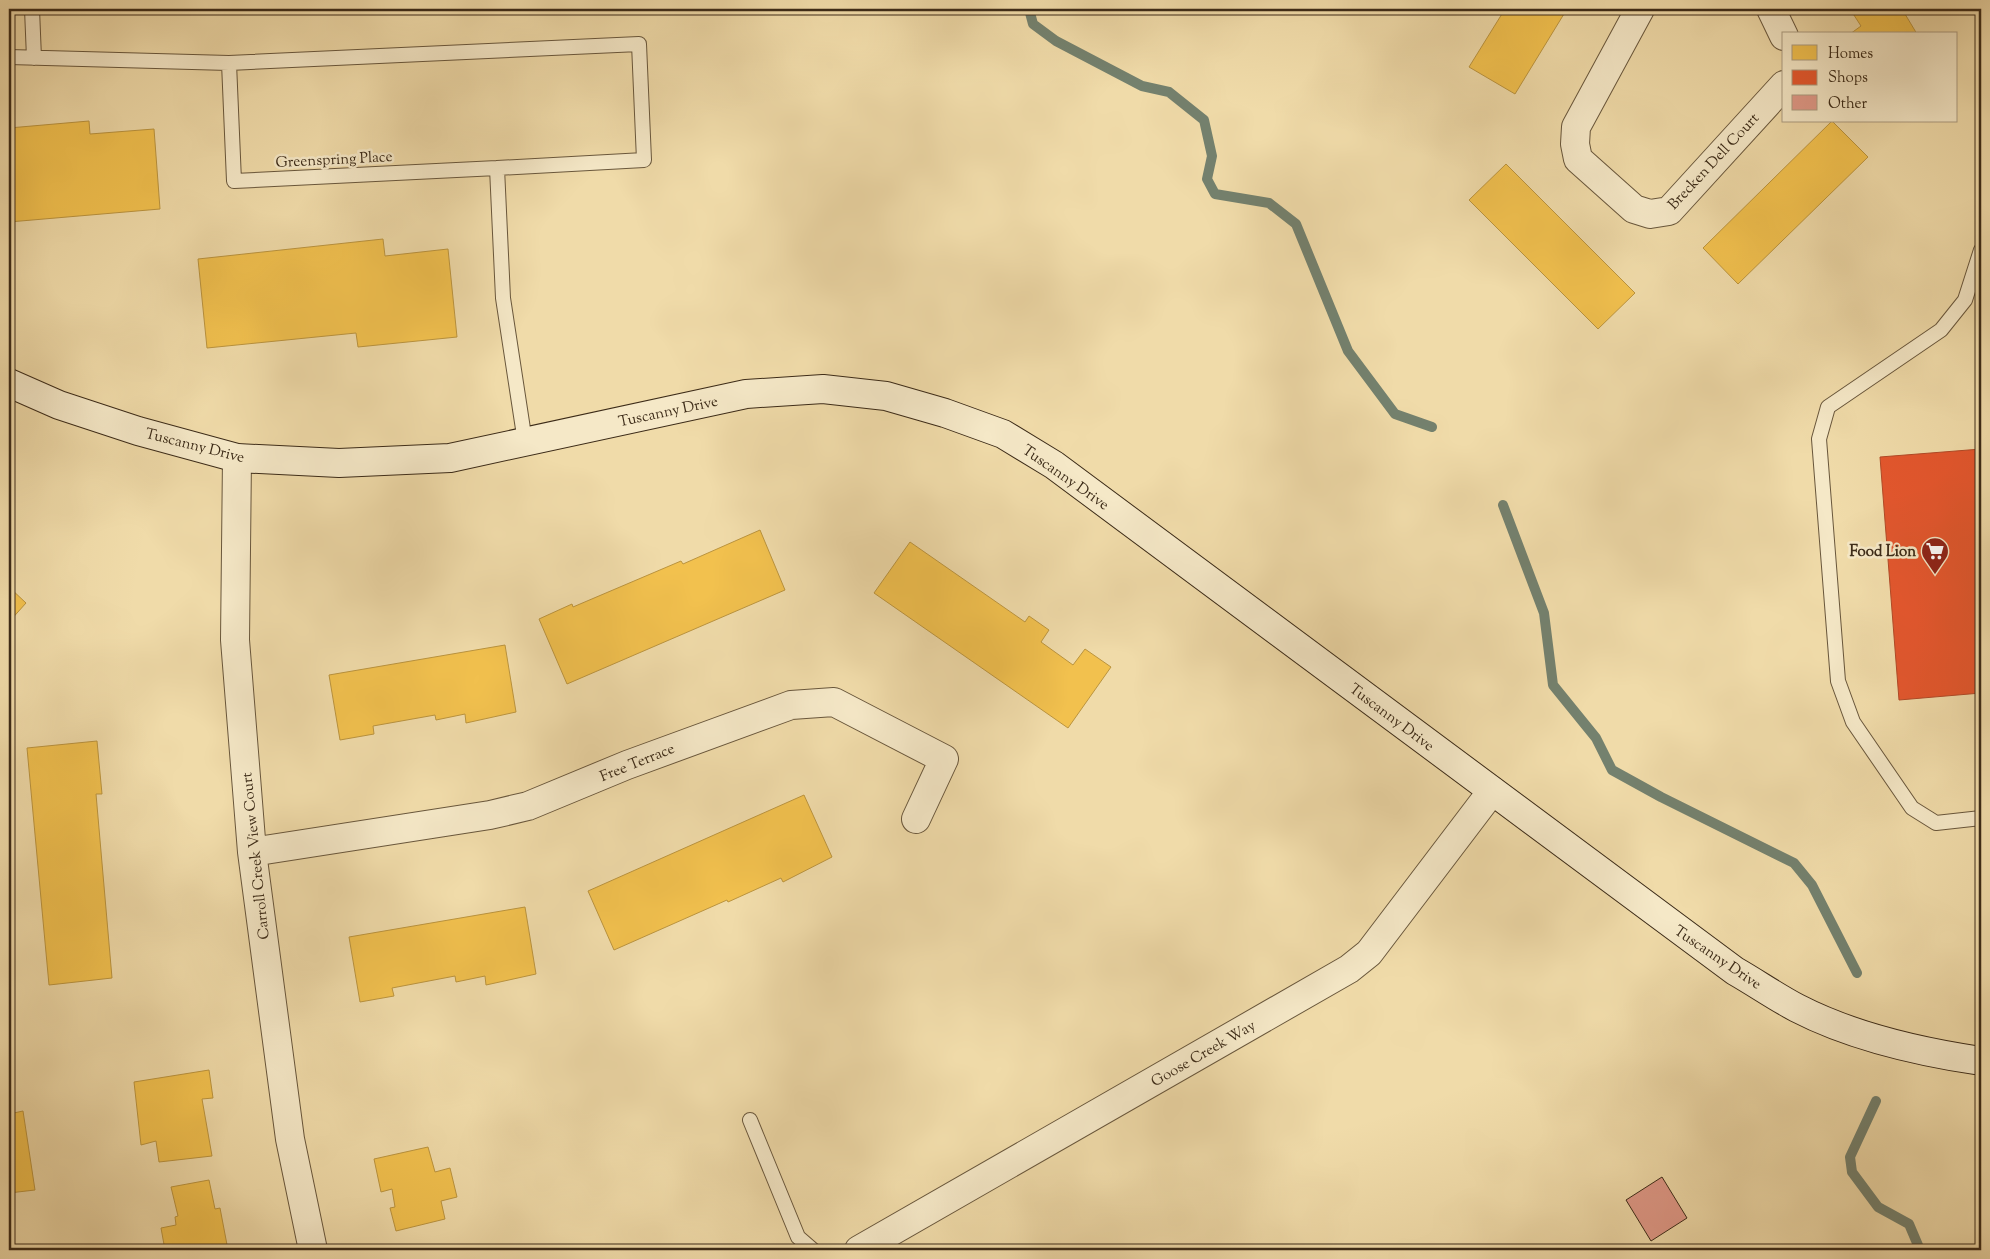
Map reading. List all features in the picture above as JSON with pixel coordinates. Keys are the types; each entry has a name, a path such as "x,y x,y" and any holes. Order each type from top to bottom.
{"street":[{"name":"Brecken Dell Court","path":"1640,9 1576,127 1575,144 1578,159 1634,209 1650,214 1669,212 1782,88"},
{"path":"1771,9 1782,32"},
{"name":"Tuscanny Drive","path":"9,383 58,405 237,458 339,463 450,458 746,394 823,389 886,396 945,413 1003,434 1054,465 1735,971 1798,1009 1844,1027 1902,1045 1981,1061"},
{"name":"Carroll Creek View Court","path":"237,458 235,640 252,852 290,1139 313,1250"},
{"name":"Free Terrace","path":"252,852 490,815 528,806 627,764 741,721 791,705 834,702 944,759 916,819"},
{"name":"Goose Creek Way","path":"859,1250 1349,969 1369,952 1492,792"}],"lane":[{"path":"32,9 34,58"},
{"path":"9,57 229,63 639,44 644,160 497,168 503,298 525,442"},
{"name":"Greenspring Place","path":"229,63 234,180 497,168"},
{"path":"1981,250 1965,300 1941,330 1828,407 1818,439 1838,681 1853,722 1912,808 1936,823 1981,818"},
{"path":"750,1120 798,1237 813,1250"}],"building: Homes":[{"path":"1505,9 1567,9 1515,94 1469,67"},
{"path":"1850,9 1902,9 1916,32 1853,32 1861,26"},
{"path":"89,121 90,134 154,129 160,209 9,222 9,128"},
{"path":"1831,122 1868,157 1738,284 1703,248"},
{"path":"1506,164 1635,293 1598,329 1469,200"},
{"path":"383,239 385,256 448,249 457,337 358,347 356,333 207,348 198,259"},
{"path":"760,530 785,590 567,684 539,619 572,604 573,607 681,561 683,564"},
{"path":"910,542 1025,622 1029,616 1049,630 1041,642 1073,665 1085,649 1111,667 1068,728 874,593"},
{"path":"9,587 26,603 9,622"},
{"path":"505,645 516,712 466,723 465,714 436,720 435,715 373,726 374,734 340,740 329,675"},
{"path":"97,741 102,794 96,794 112,978 49,985 27,748"},
{"path":"804,795 832,857 783,882 781,878 614,950 588,891"},
{"path":"525,907 536,974 486,985 485,976 456,982 455,976 392,988 394,996 360,1002 349,937"},
{"path":"209,1070 213,1098 202,1099 212,1156 159,1162 156,1141 141,1145 134,1082"},
{"path":"23,1111 35,1190 9,1193 9,1114"},
{"path":"428,1147 435,1172 450,1168 457,1197 441,1201 445,1219 396,1231 390,1208 395,1207 392,1189 381,1192 374,1159"},
{"path":"209,1180 215,1209 220,1208 228,1250 165,1250 161,1228 176,1225 175,1217 178,1216 171,1187"}],"building: Shops":[{"name":"Food Lion","path":"1981,449 1981,693 1899,700 1880,457"}],"building: Other":[{"path":"1662,1177 1687,1218 1651,1241 1626,1200"}],"waterway":[{"path":"1029,9 1033,24 1056,41 1142,86 1169,92 1204,120 1212,156 1207,179 1215,194 1269,203 1296,224 1348,351 1395,414 1432,427"},
{"path":"1503,505 1544,613 1553,685 1596,738 1612,770 1661,797 1794,863 1812,885 1857,973"},
{"path":"1876,1101 1850,1157 1852,1172 1878,1207 1909,1224 1920,1250"}],"place":[{"name":"Food Lion","path":"1935,575"}]}
